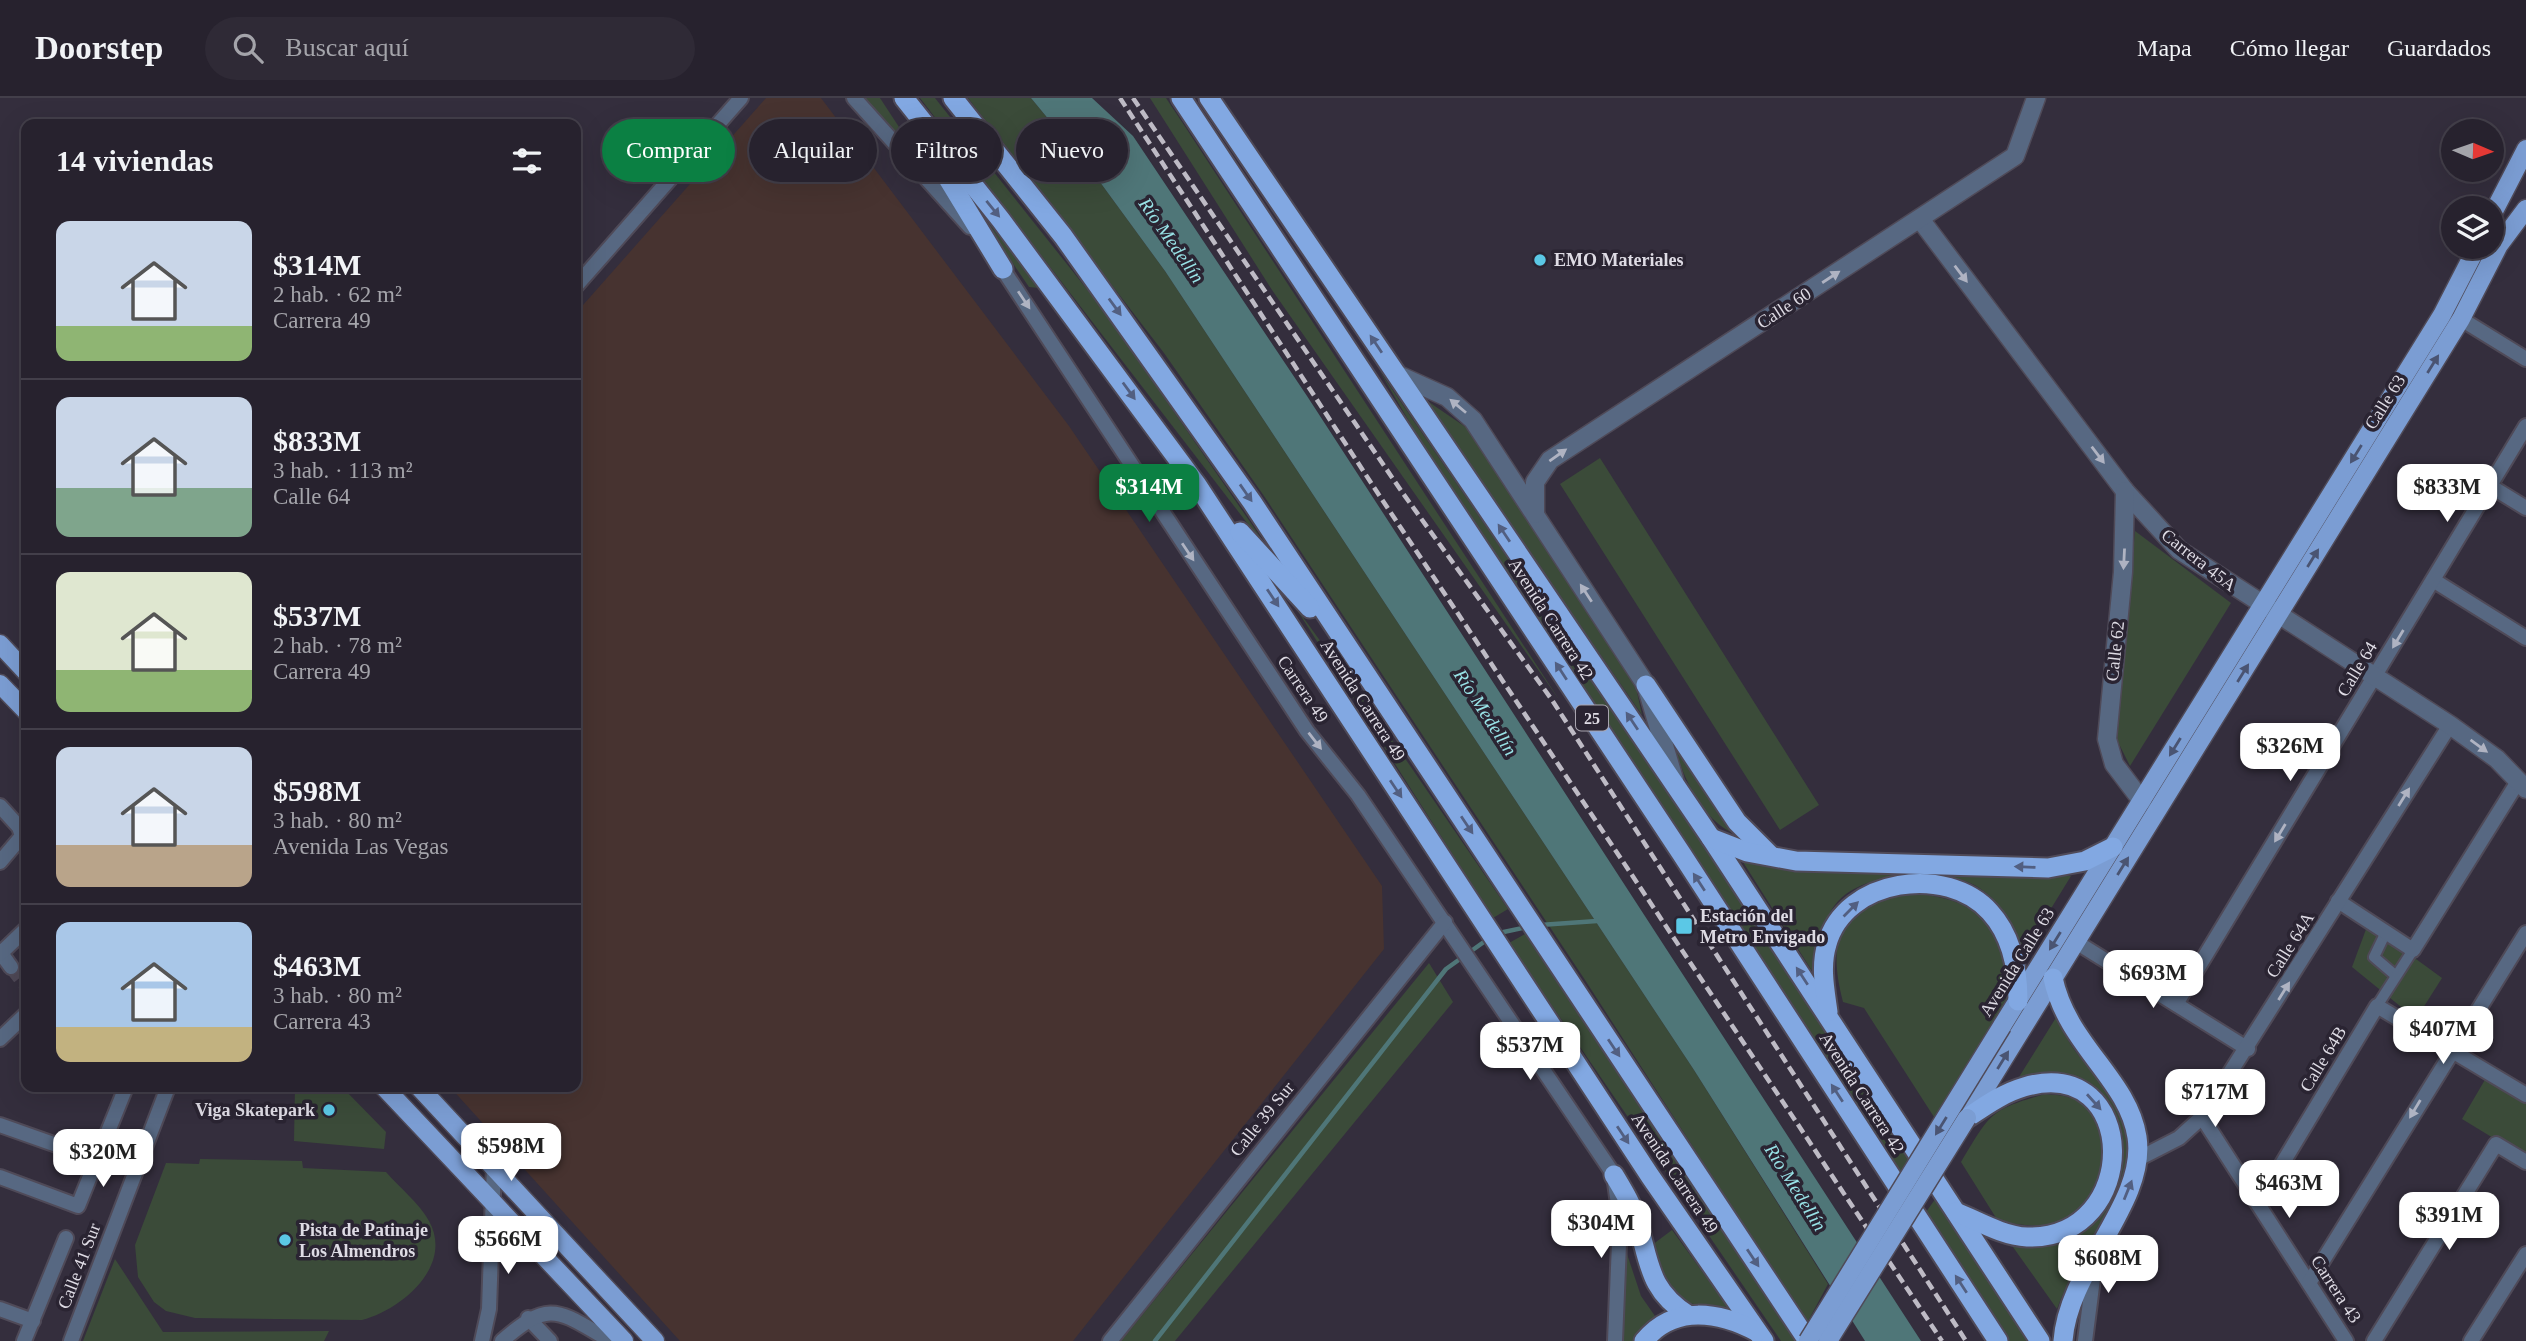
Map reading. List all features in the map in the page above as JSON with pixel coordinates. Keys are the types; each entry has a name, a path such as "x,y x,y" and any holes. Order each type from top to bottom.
{"highway":[{"path":"902,98 1003,269"},
{"name":"Avenida Carrera 49","path":"902,98 1010,231 1197,485 1504,956 1650,1176 1762,1337"},
{"name":"Avenida Carrera 49","path":"953,98 1063,236 1171,385 1808,1341"},
{"name":"Avenida Carrera 42","path":"1181,98 1665,830 1998,1341"},
{"name":"Avenida Carrera 42","path":"1209,98 1711,838 2040,1341"},
{"path":"1197,485 1347,648"},
{"path":"1646,685 1737,822 1749,837 1773,857"},
{"path":"1711,838 1773,857 2048,868 2085,861 2113,847"},
{"path":"1828,1017 1824,958 1833,929 1863,897 1897,885 1917,884 1961,890 1990,912 2010,945 2018,978 2018,1001"},
{"path":"2053,978 2071,1028 2132,1113 2138,1159 2122,1206 2076,1288 2063,1341"},
{"path":"1956,1212 2004,1232 2026,1237 2059,1233 2081,1219 2101,1201 2111,1177 2113,1151 2109,1124 2097,1102 2080,1089 2064,1083 2022,1087 1967,1118"},
{"path":"1614,1175 1632,1209 1649,1268 1661,1294 1688,1315"},
{"path":"1644,1341 1670,1320 1688,1315 1727,1318 1762,1337"}],"main road":[{"path":"2502,196 2526,149"},
{"path":"2504,236 2526,194"},
{"name":"Calle 63","path":"2504,238 2526,209"},
{"name":"Calle 63","path":"2270,611 2442,315 2471,259"},
{"name":"Calle 63","path":"2270,611 2461,319 2492,259"},
{"path":"1828,1341 2076,942 2270,611"},
{"name":"Avenida Calle 63","path":"1808,1341 2142,801 2270,611"},
{"path":"0,644 21,666"},
{"path":"0,684 21,706"},
{"path":"389,1092 624,1341"},
{"path":"424,1092 655,1341"},
{"path":"525,1235 531,1230 542,1231 562,1251 587,1266"}],"street":[{"path":"581,280 741,98"},
{"name":"Carrera 49","path":"855,98 968,225 1003,269 1307,731 1358,795 1614,1175 1620,1219 1615,1341"},
{"name":"Calle 60","path":"1535,514 1535,482 1550,460 2015,156 2036,98"},
{"name":"Carrera 45A","path":"1920,219 2125,491 2179,550 2450,725 2497,759 2522,785"},
{"path":"2461,319 2526,359"},
{"name":"Avenida Carrera 42","path":"1396,374 1447,397 1462,407 1535,514 1646,685 1676,786"},
{"name":"Calle 64","path":"2176,1004 2526,426"},
{"path":"2490,486 2526,508"},
{"name":"Calle 62","path":"2125,491 2123,572 2108,740 2115,764 2142,801"},
{"path":"2433,580 2526,638"},
{"name":"Calle 64A","path":"2138,1159 2179,1139 2202,1117 2450,725"},
{"path":"2522,785 2377,1006 2526,1095"},
{"path":"0,806 19,827 21,833"},
{"path":"0,862 21,837"},
{"path":"2338,901 2413,950"},
{"name":"Calle 39 Sur","path":"1110,1341 1444,922"},
{"path":"2386,932 2374,957 2395,975"},
{"path":"2309,1283 2526,933"},
{"path":"11,967 0,954 21,934"},
{"path":"2076,942 2248,1048"},
{"name":"Calle 64B","path":"2258,1204 2377,1006"},
{"path":"0,1038 21,1019"},
{"path":"0,1177 78,1206 124,1092"},
{"name":"Calle 41 Sur","path":"71,1341 166,1092"},
{"name":"Carrera 43","path":"2202,1117 2347,1341"},
{"path":"0,1125 96,1159"},
{"path":"2374,1341 2496,1144 2526,1162"},
{"path":"482,1341 489,1309 494,1165"},
{"path":"24,1341 66,1238"},
{"path":"2085,1341 2099,1245"},
{"path":"2471,1341 2526,1254"},
{"path":"0,1310 33,1321"},
{"path":"502,1341 528,1318 552,1313 571,1318 611,1341"},
{"path":"528,1318 550,1341"}],"shaded area":[{"path":"766,98 821,98 837,119 749,119 749,182 877,182 877,172 1069,426 1382,886 1384,949 1073,1341 680,1341 455,1092 581,1092 581,307 692,182 735,182 735,133"},
{"path":"861,98 880,98 894,119 891,119 891,132"},
{"path":"920,98 935,98 952,119 936,119"},
{"path":"968,98 1031,98 1048,119 1016,119 1016,160 1002,142 1002,119 984,119"},
{"path":"1150,98 1166,98 1560,701 1272,290"},
{"path":"985,182 1002,182 1105,312 1284,571"},
{"path":"1033,182 1100,182 1165,271 1694,1070 1828,1284 1807,1323 1585,980 1264,496 1164,353"},
{"path":"960,186 1039,288 1029,287"},
{"path":"1379,370 1669,794 1909,1158 1901,1173 1445,483"},
{"path":"1423,398 1467,428 1636,687 1642,715"},
{"path":"1600,458 1819,805 1780,830 1560,484"},
{"path":"2135,531 2231,603 2130,766 2117,740"},
{"path":"1292,602 1400,751 1508,909 1493,918"},
{"path":"1672,741 1735,834 1712,818 1694,795"},
{"path":"1743,862 1779,869 2071,876 2023,954 2011,923 1997,903 1970,883 1924,875 1873,881 1858,887 1838,901 1823,929 1812,971"},
{"path":"1899,893 1945,899 1972,910 1994,932 2002,947 2007,966 2011,1000 1934,1117 1864,1008 1843,1002 1839,981 1838,947 1842,932 1850,920 1878,900"},
{"path":"2368,924 2442,978 2416,1019 2352,967"},
{"path":"1525,934 1795,1341 1781,1341 1509,943"},
{"path":"1429,963 1453,1002 1175,1341 1121,1341"},
{"path":"2057,1016 2071,1045 2122,1112 2127,1123 2131,1147 2128,1171 2120,1195 2066,1287 2057,1309 2013,1247 2033,1246 2109,1199 2121,1164 2123,1137 2106,1099 2090,1085 2071,1075 2048,1073 2019,1077"},
{"path":"2486,1078 2526,1100 2526,1158 2462,1119"},
{"name":"Viga Skatepark","path":"295,1092 347,1092 386,1132 384,1149 294,1141"},
{"path":"2045,1094 2077,1100 2093,1113 2102,1150 2097,1189 2081,1210 2051,1225 2033,1226 1998,1221 1961,1162 1993,1116 2012,1104"},
{"name":"Pista de Patinaje Los Almendros","path":"200,1159 302,1161 303,1168 386,1172 429,1221 435,1238 435,1254 429,1269 420,1284 407,1296 377,1315 362,1320 195,1318 166,1311 154,1302 138,1277 135,1245 166,1163 199,1164"},
{"path":"1936,1198 2027,1341 2009,1341 1926,1212"},
{"path":"1672,1230 1731,1311 1688,1303 1673,1294 1660,1270 1652,1245"},
{"path":"1625,1248 1641,1296 1655,1316 1634,1341 1621,1341"},
{"path":"115,1259 163,1332 329,1331 324,1341 83,1341"}],"water":[{"path":"1031,98 1092,98 1115,119 1048,119"},
{"name":"Río Medellín","path":"1128,131 1307,396 1921,1341 1865,1341 1694,1070 1165,271 1100,182 1128,182"}],"waterway":[{"path":"1540,925 1597,921"},
{"path":"1499,933 1527,927"},
{"path":"1155,1341 1446,969 1488,939"}],"tunnel":[{"path":"11,967 21,980"}],"railway":[{"path":"1120,98 1379,495 1942,1341"},
{"path":"1133,98 1402,492 1552,700 1966,1341"}],"place":[{"name":"EMO Materiales","path":"1540,260"},
{"name":"Estación del Metro Envigado","path":"1684,926"},
{"name":"Viga Skatepark","path":"329,1110"},
{"name":"Pista de Patinaje Los Almendros","path":"285,1240"}]}
